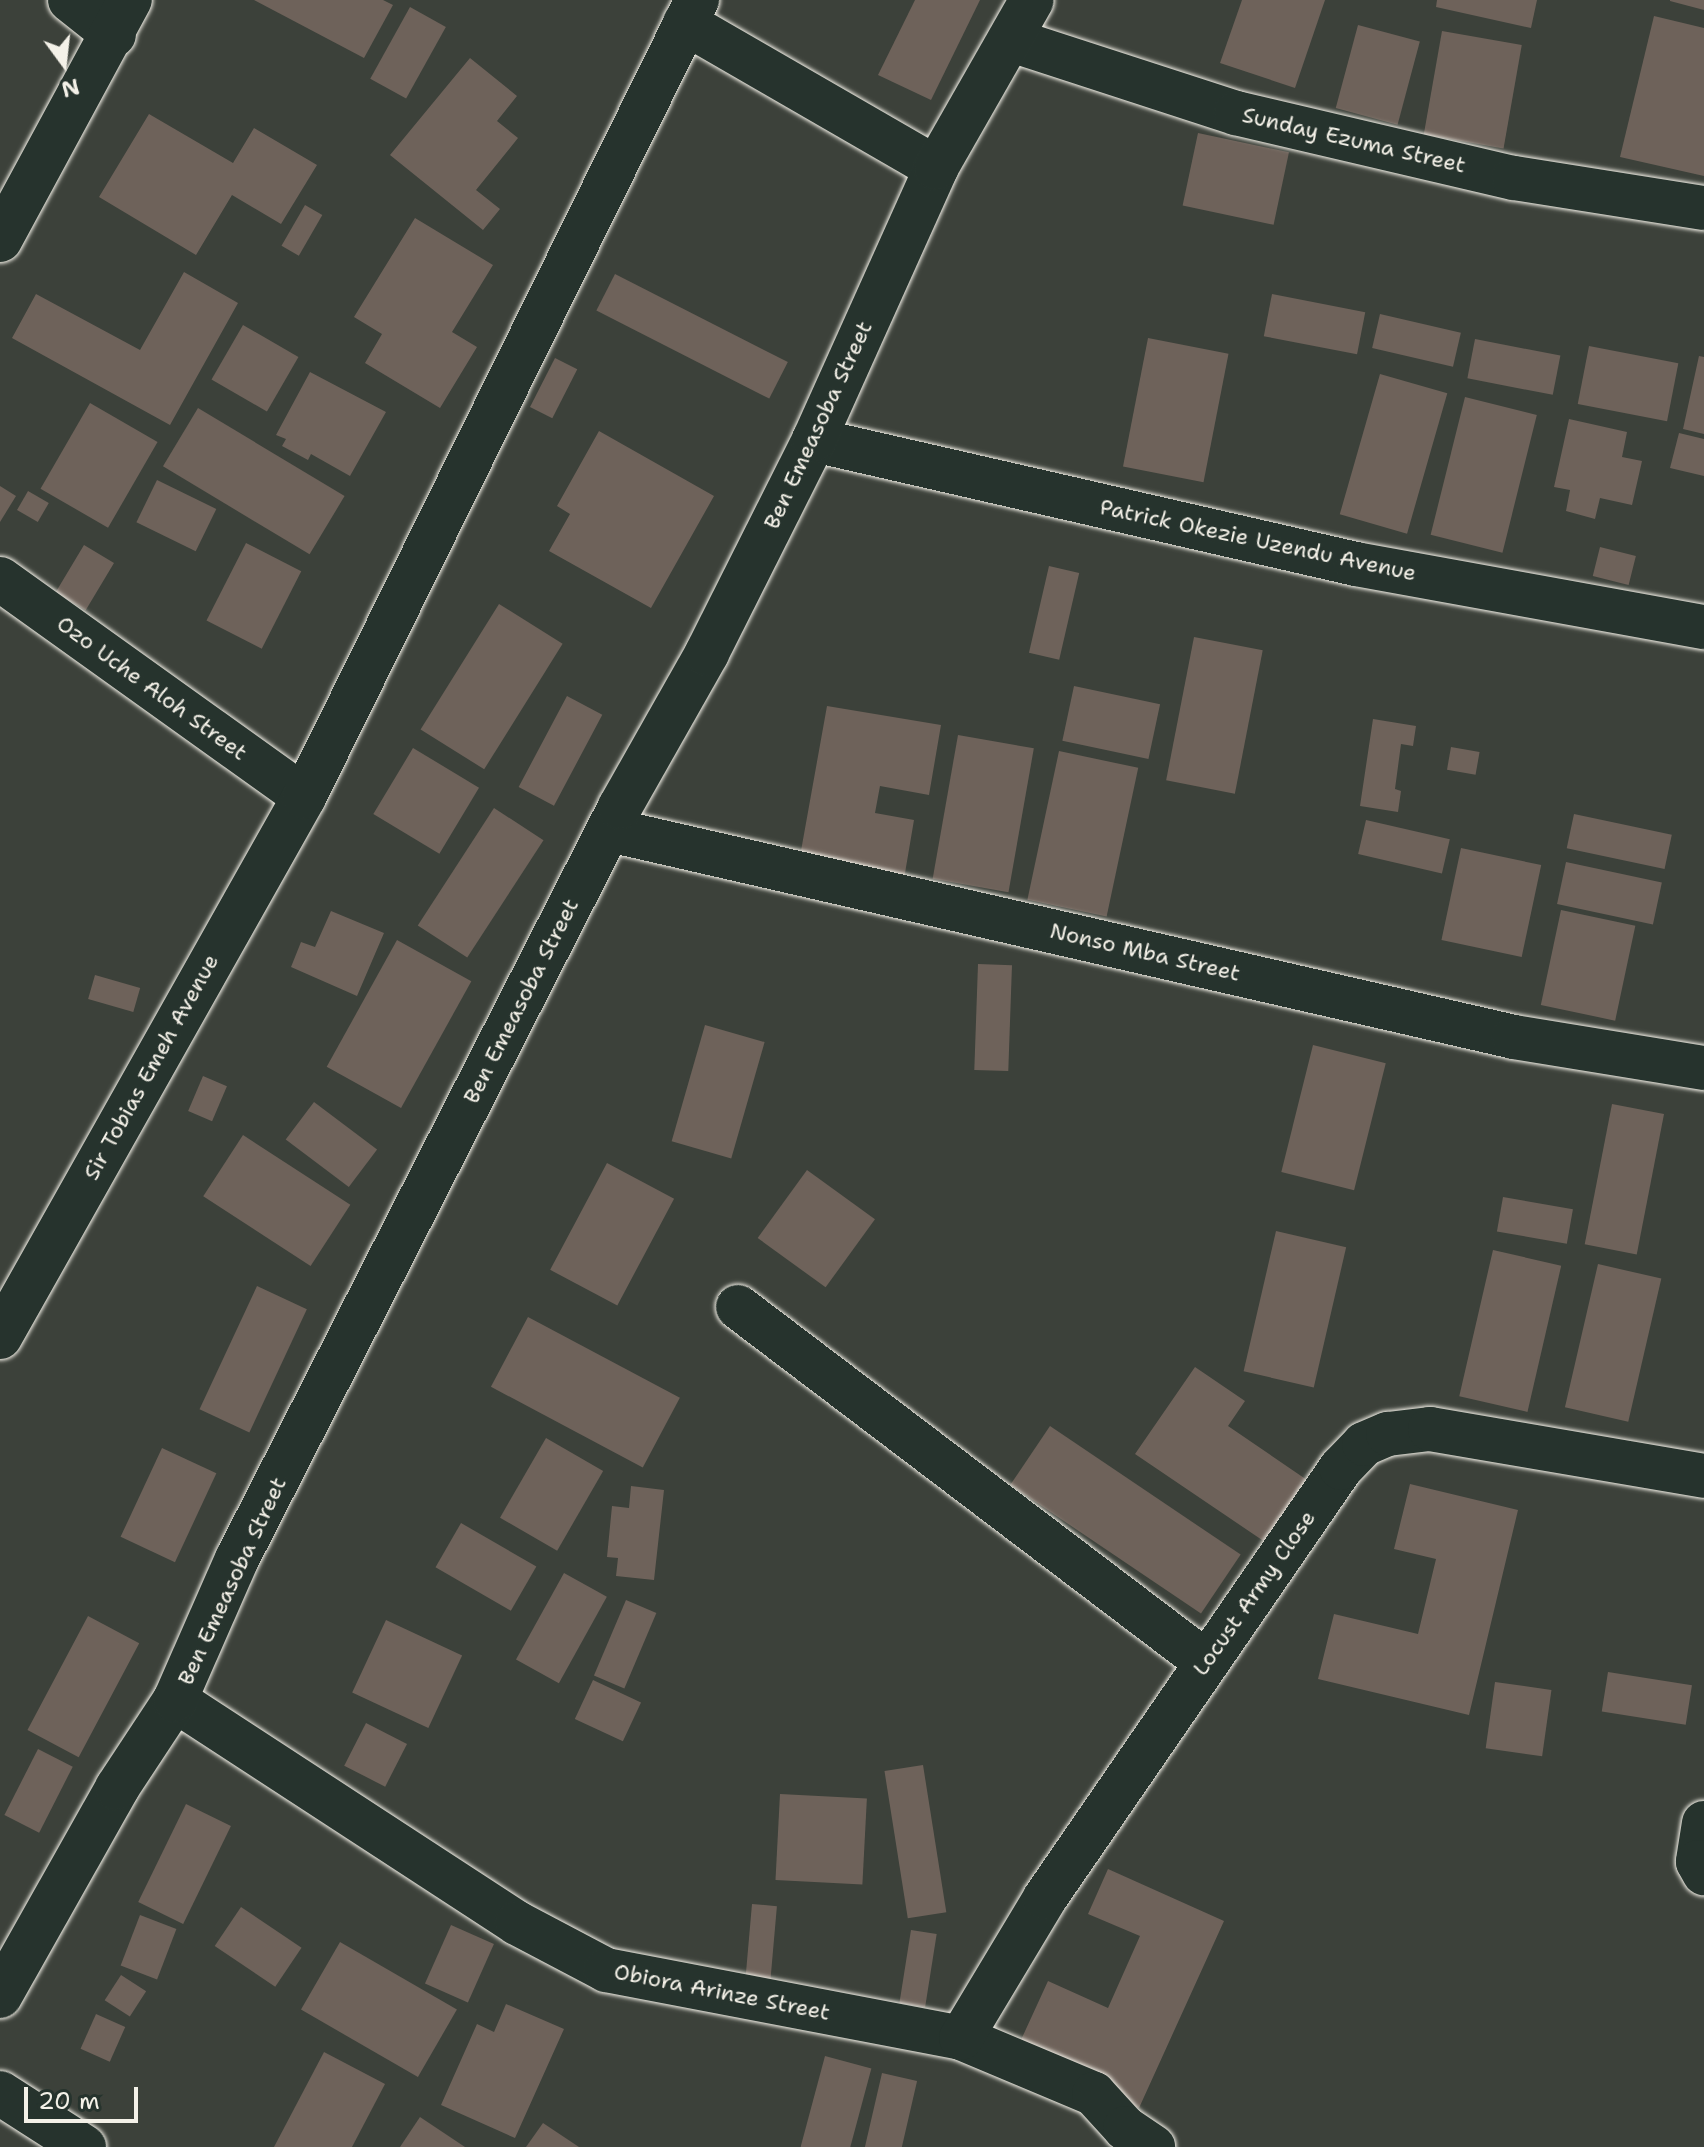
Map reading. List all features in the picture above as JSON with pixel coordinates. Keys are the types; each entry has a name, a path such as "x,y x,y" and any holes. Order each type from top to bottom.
{"street":[{"path":"0,240 122,17 70,0"},
{"name":"Ben Emeasoba Street","path":"0,1996 117,1788 175,1700 237,1559 620,807 707,653 814,440 936,168 1032,0"},
{"path":"691,12 936,168"},
{"name":"Sir Tobias Emeh Avenue","path":"5,1315 304,797 445,520 691,12"},
{"name":"Sunday Ezuma Street","path":"1011,40 1236,113 1514,178 1704,208"},
{"name":"Patrick Okezie Uzendu Avenue","path":"814,440 1356,564 1704,627"},
{"name":"Ozo Uche Aloh Street","path":"0,579 304,797"},
{"name":"Nonso Mba Street","path":"620,807 614,831 1514,1037 1704,1068"},
{"path":"738,1307 1206,1662"},
{"name":"Locust Army Close","path":"961,2038 1045,1898 1341,1468 1364,1444 1388,1434 1430,1429 1468,1433 1580,1458 1704,1476"},
{"name":"Obiora Arinze Street","path":"175,1700 517,1923 606,1970 961,2038 1094,2094 1133,2141"},
{"path":"1704,1823 1698,1862 1704,1873"},
{"path":"0,2093 84,2147"}],"building":[{"path":"254,0 383,0 393,5 364,58"},
{"path":"915,0 980,0 931,100 878,75"},
{"path":"1242,0 1325,0 1295,88 1220,63"},
{"path":"1437,0 1537,0 1531,28 1436,7"},
{"path":"1704,0 1704,10 1670,1"},
{"path":"410,7 446,27 406,99 370,79"},
{"path":"1654,16 1704,28 1704,176 1620,157"},
{"path":"1358,25 1420,42 1398,125 1336,108"},
{"path":"1442,31 1522,45 1504,148 1424,134"},
{"path":"470,58 517,96 497,121 518,138 476,190 500,209 483,230 390,155"},
{"path":"149,114 233,163 254,128 317,165 281,224 232,195 196,255 99,197"},
{"path":"1198,133 1289,152 1274,225 1183,205"},
{"path":"305,205 322,215 299,256 282,246"},
{"path":"415,218 493,265 452,332 477,347 440,408 365,363 382,334 354,317"},
{"path":"184,272 238,303 170,425 12,338 36,294 140,350"},
{"path":"615,274 788,362 769,399 596,311"},
{"path":"1272,294 1365,312 1357,354 1264,336"},
{"path":"1380,314 1461,333 1453,367 1372,348"},
{"path":"243,325 298,357 267,412 212,380"},
{"path":"1148,338 1228,354 1203,482 1123,467"},
{"path":"1475,339 1560,356 1553,395 1467,378"},
{"path":"1589,346 1678,363 1667,421 1578,404"},
{"path":"1699,356 1704,357 1704,434 1683,429"},
{"path":"555,358 577,369 552,418 530,407"},
{"path":"310,372 386,412 350,476 311,454 308,460 282,446 286,439 276,435"},
{"path":"1380,374 1447,393 1407,534 1340,514"},
{"path":"1465,397 1537,415 1502,553 1431,535"},
{"path":"90,403 158,442 108,528 40,489"},
{"path":"198,408 345,496 310,554 163,466"},
{"path":"1569,419 1627,432 1622,457 1642,461 1632,505 1600,498 1595,519 1566,511 1570,490 1554,487"},
{"path":"599,431 714,496 651,608 549,551 570,514 557,506"},
{"path":"1679,433 1704,439 1704,476 1670,468"},
{"path":"157,480 216,509 196,551 136,522"},
{"path":"0,486 16,496 0,522"},
{"path":"28,491 49,503 38,522 17,510"},
{"path":"246,543 301,571 262,649 207,621"},
{"path":"84,545 114,563 86,610 56,592"},
{"path":"1600,547 1636,556 1629,585 1593,576"},
{"path":"1049,566 1079,573 1059,660 1029,653"},
{"path":"499,604 563,644 484,769 421,730"},
{"path":"1194,637 1263,650 1235,794 1166,780"},
{"path":"1074,686 1160,704 1148,759 1062,741"},
{"path":"567,696 602,715 554,806 519,787"},
{"path":"827,706 941,725 929,795 880,786 875,813 914,820 904,879 799,862"},
{"path":"1373,719 1416,726 1413,746 1401,744 1395,789 1401,791 1398,812 1360,806"},
{"path":"958,735 1034,748 1008,892 933,879"},
{"path":"1451,747 1480,752 1476,775 1447,770"},
{"path":"413,748 479,788 439,854 373,814"},
{"path":"1059,751 1138,768 1107,917 1027,900"},
{"path":"494,808 543,840 467,958 418,925"},
{"path":"1574,814 1672,835 1665,869 1567,848"},
{"path":"1366,820 1450,839 1442,873 1358,854"},
{"path":"1461,848 1541,865 1522,957 1441,940"},
{"path":"1566,862 1662,882 1653,924 1557,904"},
{"path":"1561,910 1635,926 1615,1021 1541,1005"},
{"path":"331,911 384,933 357,996 291,967 301,942 315,947"},
{"path":"397,940 471,981 401,1108 327,1067"},
{"path":"978,964 1012,965 1008,1071 974,1070"},
{"path":"95,975 140,988 133,1012 88,999"},
{"path":"705,1025 765,1042 731,1158 672,1141"},
{"path":"1313,1045 1386,1063 1354,1190 1281,1172"},
{"path":"203,1076 227,1086 212,1121 188,1111"},
{"path":"314,1102 377,1150 349,1187 286,1140"},
{"path":"1612,1104 1664,1114 1637,1254 1585,1244"},
{"path":"243,1135 350,1205 311,1266 203,1196"},
{"path":"607,1163 674,1199 617,1306 550,1270"},
{"path":"807,1170 875,1219 826,1287 758,1238"},
{"path":"1503,1197 1573,1209 1567,1244 1497,1231"},
{"path":"1276,1231 1346,1247 1314,1388 1244,1371"},
{"path":"1493,1250 1561,1266 1527,1412 1459,1396"},
{"path":"1598,1264 1661,1279 1628,1422 1565,1407"},
{"path":"257,1286 307,1309 249,1433 200,1409"},
{"path":"528,1317 680,1398 643,1468 491,1387"},
{"path":"1195,1367 1245,1401 1228,1426 1307,1480 1265,1542 1135,1454"},
{"path":"1050,1426 1241,1555 1201,1613 1010,1485"},
{"path":"546,1438 603,1471 557,1551 500,1518"},
{"path":"162,1448 216,1473 175,1562 121,1537"},
{"path":"1410,1484 1518,1510 1469,1715 1318,1679 1334,1614 1418,1634 1436,1559 1394,1549"},
{"path":"631,1486 664,1490 654,1580 616,1576 618,1558 607,1557 612,1506 629,1508"},
{"path":"461,1523 536,1566 511,1611 436,1567"},
{"path":"564,1573 607,1597 559,1683 516,1660"},
{"path":"626,1600 656,1613 624,1688 594,1675"},
{"path":"88,1616 139,1643 79,1757 27,1730"},
{"path":"386,1620 462,1655 428,1728 352,1693"},
{"path":"1608,1672 1692,1685 1686,1725 1602,1712"},
{"path":"593,1680 641,1702 623,1741 575,1719"},
{"path":"1495,1682 1551,1690 1542,1756 1486,1748"},
{"path":"366,1723 407,1744 385,1787 344,1766"},
{"path":"38,1749 73,1767 39,1833 4,1815"},
{"path":"923,1765 946,1912 908,1918 884,1771"},
{"path":"780,1794 867,1799 862,1884 775,1880"},
{"path":"186,1804 231,1826 183,1924 138,1902"},
{"path":"1108,1869 1224,1921 1139,2108 1015,2053 1048,1981 1108,2008 1140,1936 1088,1914"},
{"path":"752,1904 777,1906 770,1989 745,1987"},
{"path":"241,1907 302,1948 275,1987 215,1946"},
{"path":"140,1915 176,1929 157,1979 121,1965"},
{"path":"451,1925 494,1944 468,2003 425,1983"},
{"path":"911,1930 937,1934 925,2007 899,2003"},
{"path":"340,1942 457,2010 418,2077 301,2010"},
{"path":"121,1975 146,1991 130,2016 105,2000"},
{"path":"506,2004 564,2029 515,2138 441,2105 477,2024 494,2032"},
{"path":"96,2014 125,2027 110,2062 81,2049"},
{"path":"324,2052 385,2084 352,2147 274,2147"},
{"path":"825,2056 871,2068 850,2147 801,2147"},
{"path":"882,2073 917,2081 902,2147 865,2147"},
{"path":"420,2117 465,2147 400,2147"},
{"path":"543,2123 579,2147 526,2147"}]}
